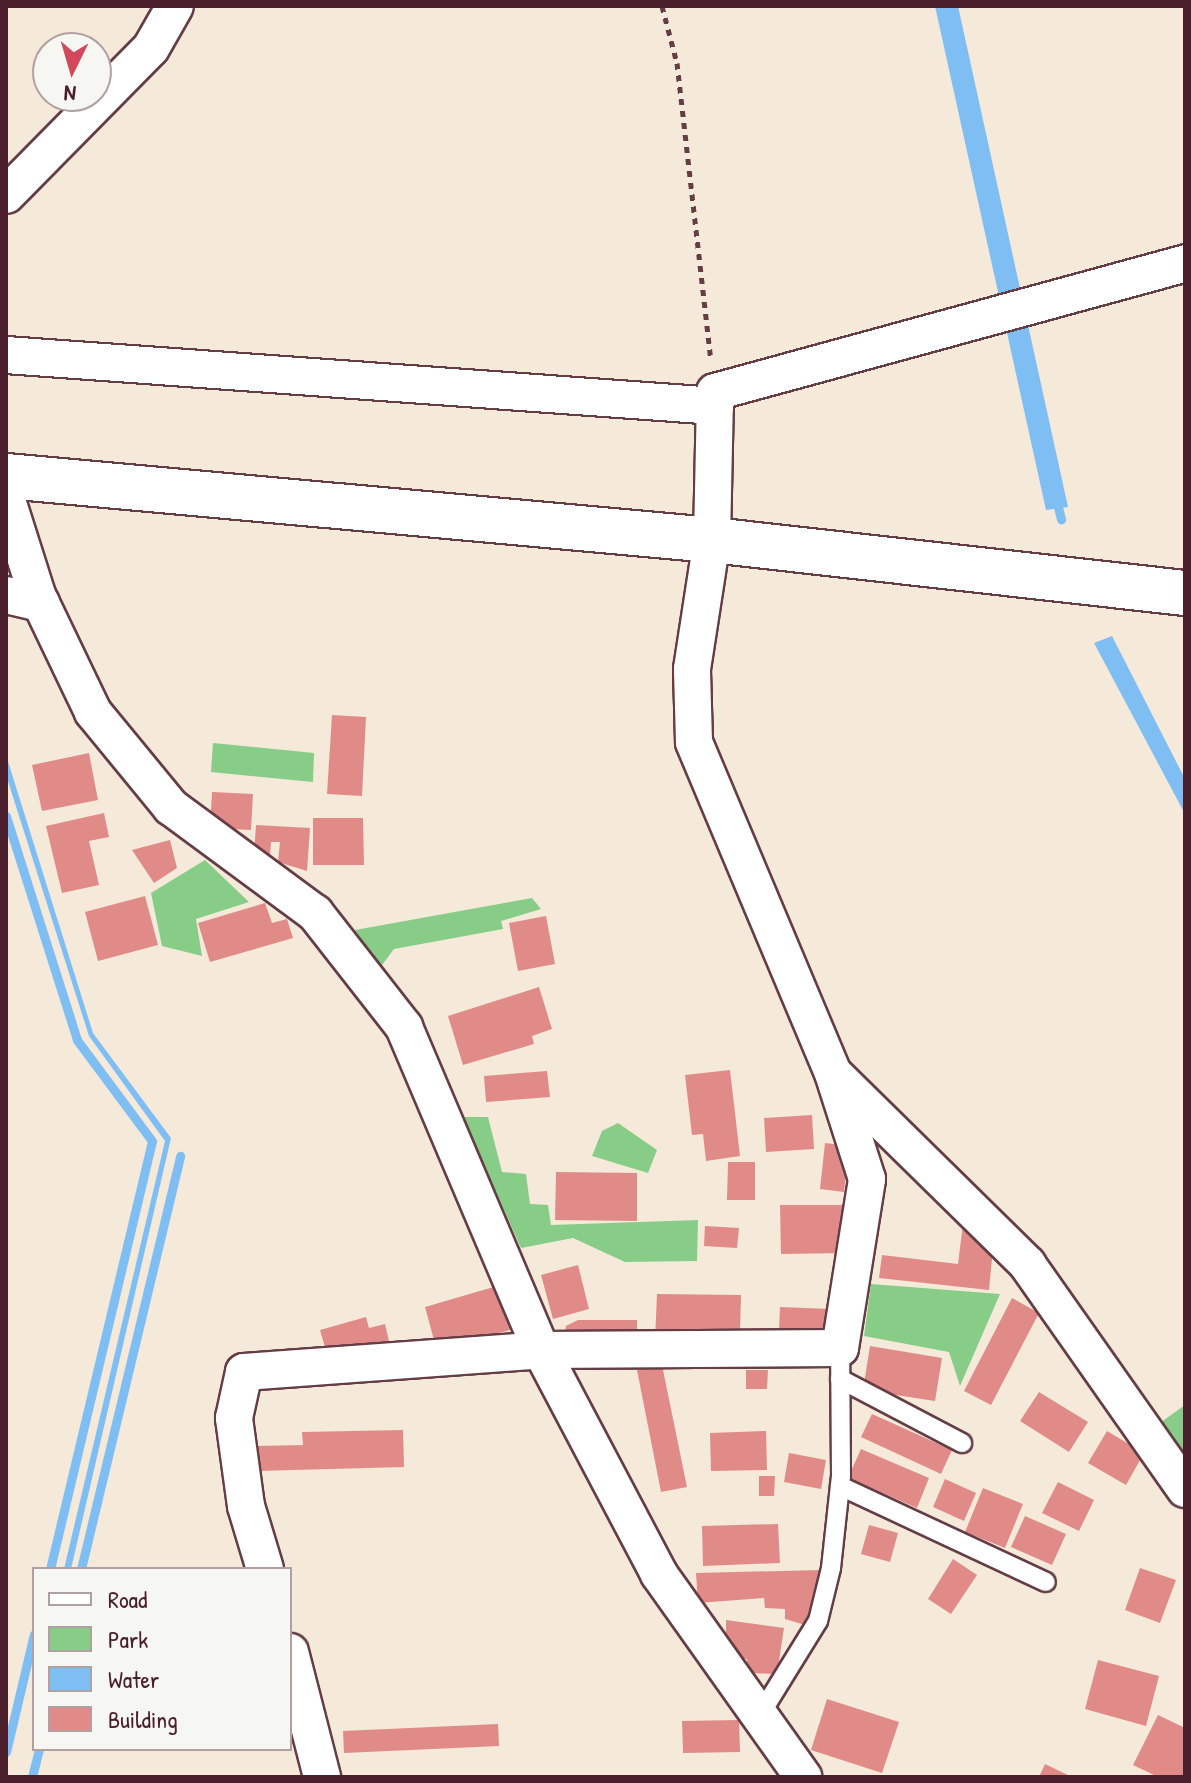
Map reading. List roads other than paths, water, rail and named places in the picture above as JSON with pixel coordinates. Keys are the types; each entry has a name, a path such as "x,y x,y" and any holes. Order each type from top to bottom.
{"street":[{"path":"6,195 151,48 175,6"},
{"path":"6,355 715,399 1185,263"},
{"path":"264,1567 246,1506 234,1418 244,1372 541,1350 840,1364 867,1179 833,1073 694,742 692,669 712,540 715,399"},
{"path":"6,476 712,540 1185,593"},
{"path":"6,497 41,603 93,712 171,807 315,913 404,1027 541,1350 659,1574 763,1726 803,1777"},
{"path":"6,595 41,603"},
{"path":"833,1073 1027,1264 1185,1489"},
{"path":"292,1660 322,1777"},
{"path":"763,1726 768,1777"}],"lane":[{"path":"840,1364 962,1443"},
{"path":"763,1726 818,1621 840,1486 840,1364"},
{"path":"840,1486 1046,1582"}],"water":[{"path":"935,6 958,6 1068,507 1046,510"},
{"path":"1112,636 1185,779 1185,814 1094,643"},
{"path":"6,755 93,1033 171,1138 71,1567 64,1567 165,1141 89,1036 6,775"}],"waterway":[{"path":"1056,499 1061,519"},
{"path":"6,816 77,1040 152,1141 50,1567"},
{"path":"81,1567 180,1156"},
{"path":"6,1752 32,1642"},
{"path":"32,1777 38,1751"}]}
